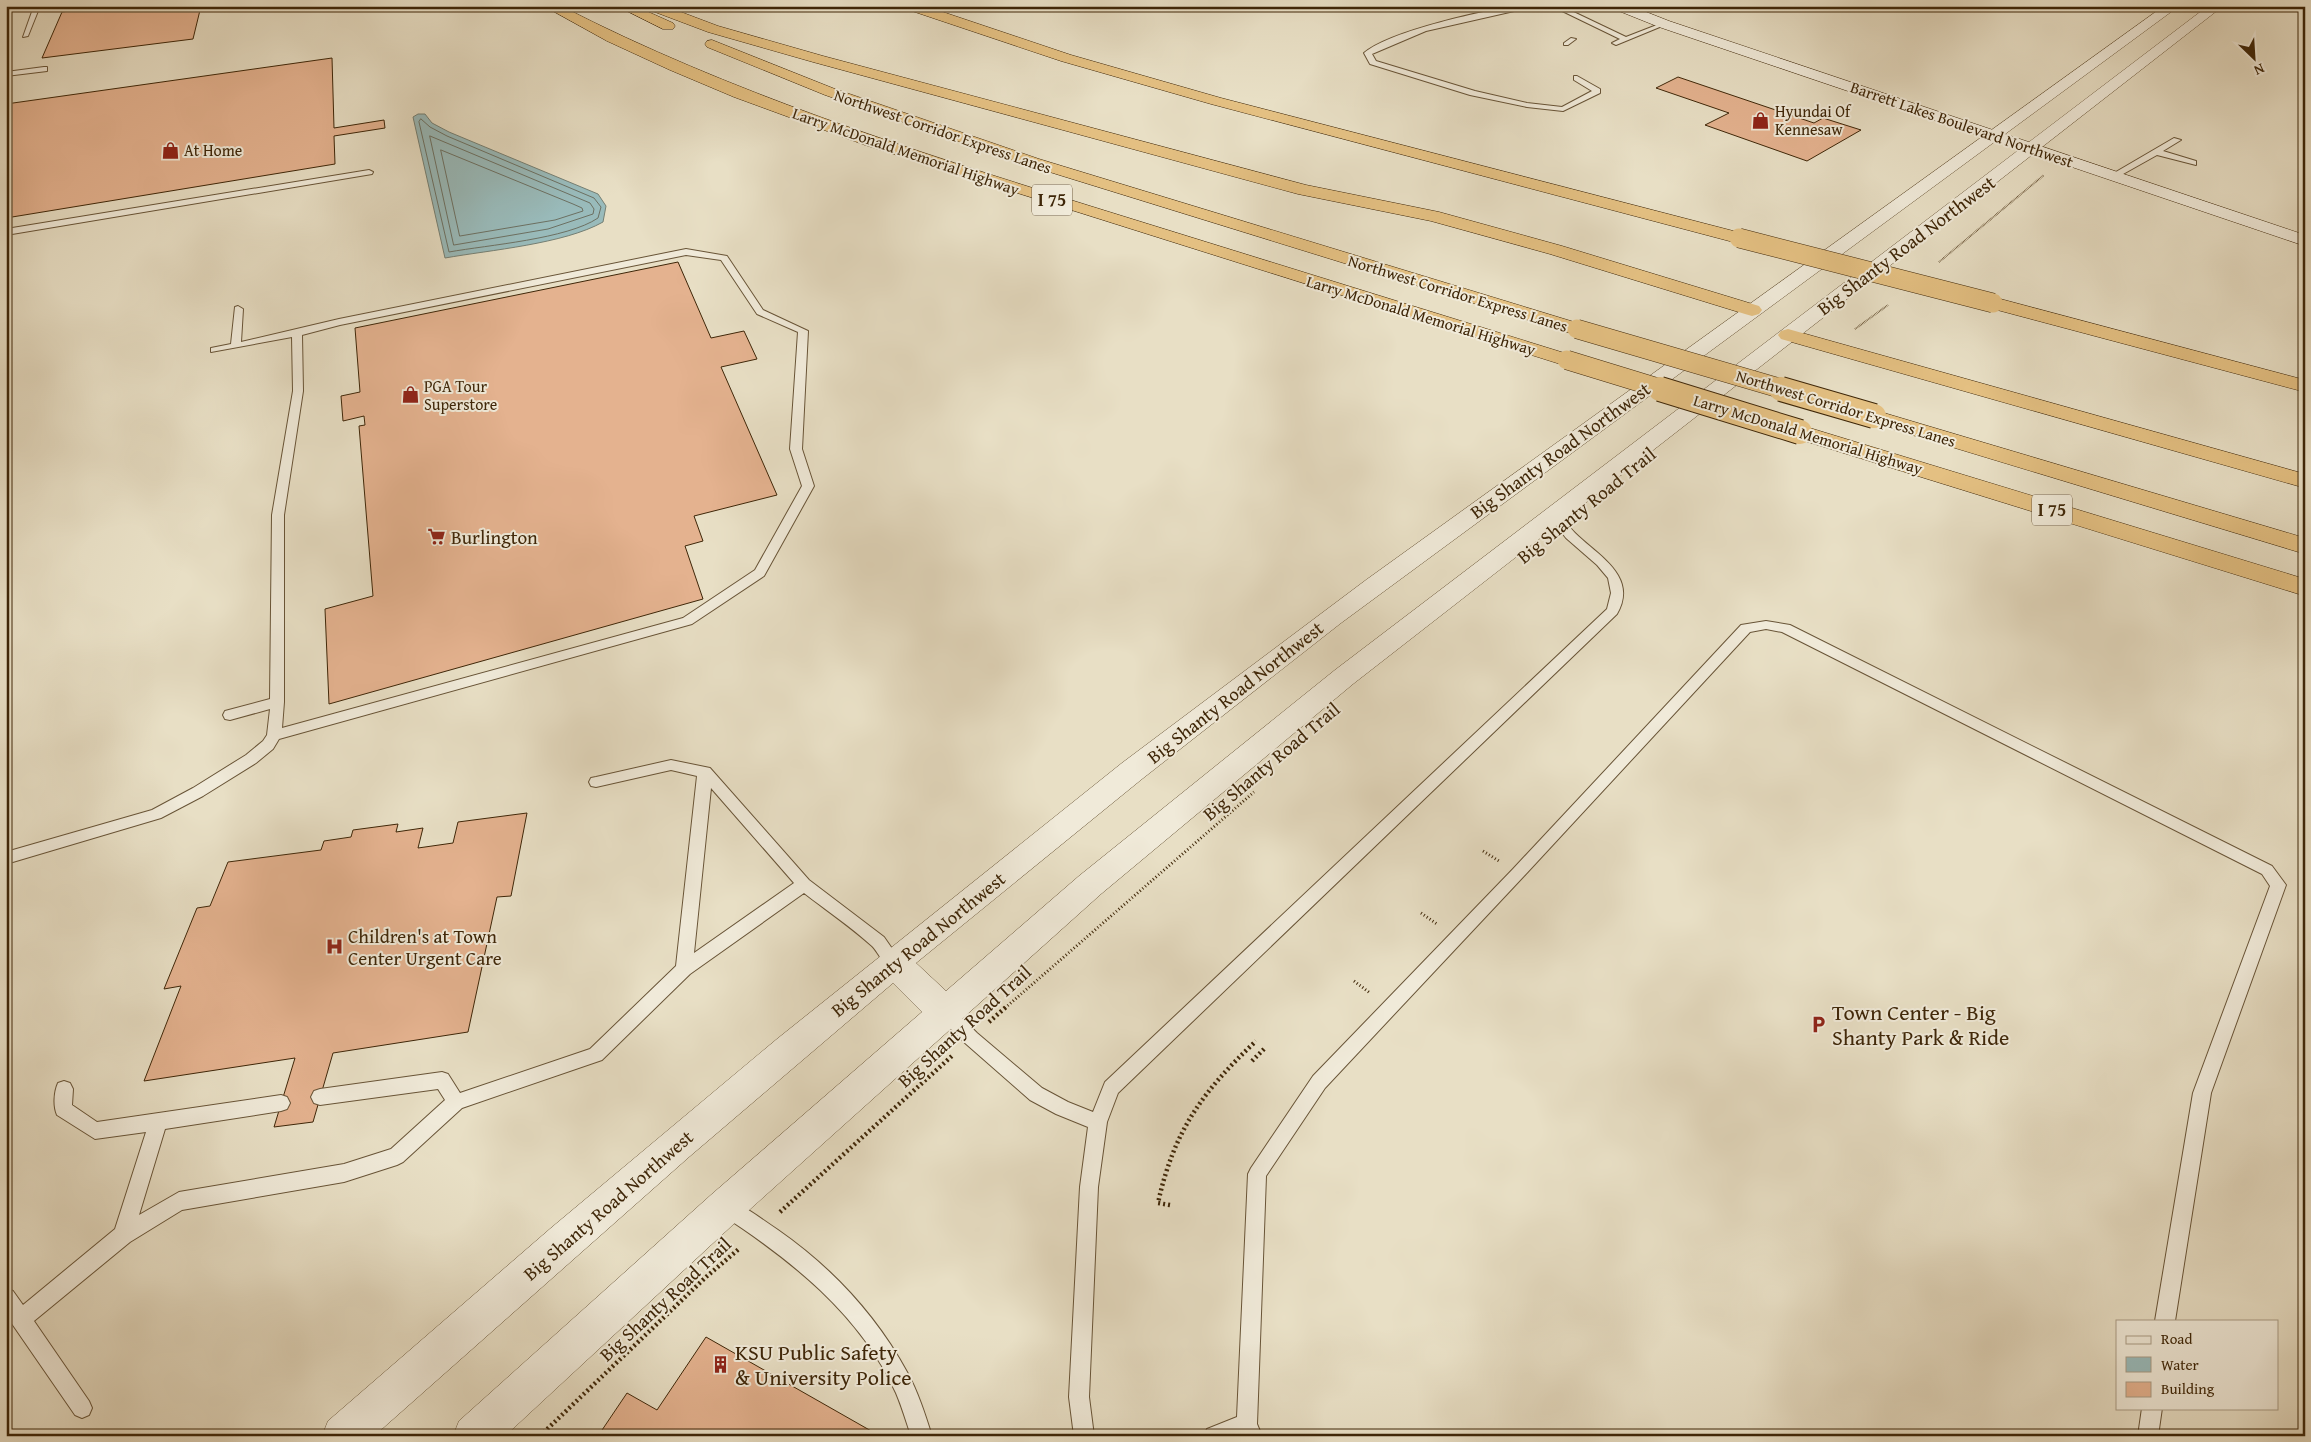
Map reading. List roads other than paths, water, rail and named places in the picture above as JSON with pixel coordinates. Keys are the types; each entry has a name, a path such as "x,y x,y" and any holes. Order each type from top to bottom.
{"highway":[{"name":"Larry McDonald Memorial Highway","path":"550,6 585,25 686,72 819,123 999,183 2305,588"},
{"name":"Northwest Corridor Express Lanes","path":"623,6 830,92 934,130 1270,236 2305,546"},
{"path":"652,6 713,29 818,59 1304,190 1415,228 1745,315"},
{"path":"911,6 1066,58 1178,91 2305,386"},
{"path":"1795,330 1844,336 2305,463"},
{"path":"1795,330 2166,444 2305,481"}],"street":[{"name":"Barrett Lakes Boulevard Northwest","path":"1620,6 1664,24 2305,241"},
{"name":"Big Shanty Road Northwest","path":"343,1436 505,1293 894,963 1254,676 1745,315 2062,88 2173,6"},
{"name":"Big Shanty Road Northwest","path":"474,1436 725,1206 1090,885 1344,677 1553,514 2217,6"},
{"path":"1745,315 1795,330"},
{"path":"894,963 945,1012"}],"lane":[{"path":"25,36 37,6"},
{"path":"1555,6 1624,39"},
{"path":"1521,8 1435,27 1380,46 1368,53 1373,62 1473,93 1527,105 1563,109 1597,91 1577,78"},
{"path":"1615,44 1664,24"},
{"path":"1566,44 1574,39"},
{"path":"9,73 44,69"},
{"path":"2113,176 2177,140"},
{"path":"2156,152 2193,163"},
{"path":"6,232 369,172"},
{"path":"215,350 339,322 686,252 724,258 760,312 803,331 796,449 808,486 760,573 687,621 274,735"},
{"path":"236,345 238,309"},
{"path":"6,858 156,814 198,792 251,759 268,745 274,735 277,702 278,514 298,390 297,333"},
{"path":"1084,1436 1079,1397 1089,1186 1098,1122 1112,1088 1613,611 1617,594 1614,577 1601,562 1570,535 1553,514"},
{"path":"1214,1436 1249,1430 1257,1174 1319,1082 1484,909 1746,628 1766,625 1785,628 2267,870 2278,885 2202,1093 2165,1320"},
{"path":"230,715 277,702"},
{"path":"596,782 671,765 705,772 804,884 878,942 894,963"},
{"path":"684,969 705,772"},
{"path":"20,1319 123,1235 179,1201 344,1173 397,1156 456,1102 596,1055 684,969 804,884"},
{"path":"945,1012 971,1038 1036,1094 1062,1108 1098,1122"},
{"path":"320,1097 442,1080 456,1102"},
{"path":"64,1089 63,1108 95,1131 281,1103"},
{"path":"123,1235 158,1122"},
{"path":"725,1206 762,1228 816,1270 863,1320 900,1380 922,1436"},
{"path":"6,1298 82,1408"},
{"path":"2148,1436 2152,1410"}],"water":[{"path":"418,114 425,114 432,123 449,132 598,194 606,206 603,222 587,230 548,241 445,258 413,117"}],"place":[{"name":"Hyundai Of Kennesaw","path":"1761,120"},
{"name":"At Home","path":"170,150"},
{"name":"PGA Tour Superstore","path":"410,395"},
{"name":"Burlington","path":"437,537"},
{"name":"Children's at Town Center Urgent Care","path":"334,947"},
{"name":"Town Center - Big Shanty Park & Ride","path":"1818,1025"},
{"name":"KSU Public Safety & University Police","path":"721,1365"}]}
